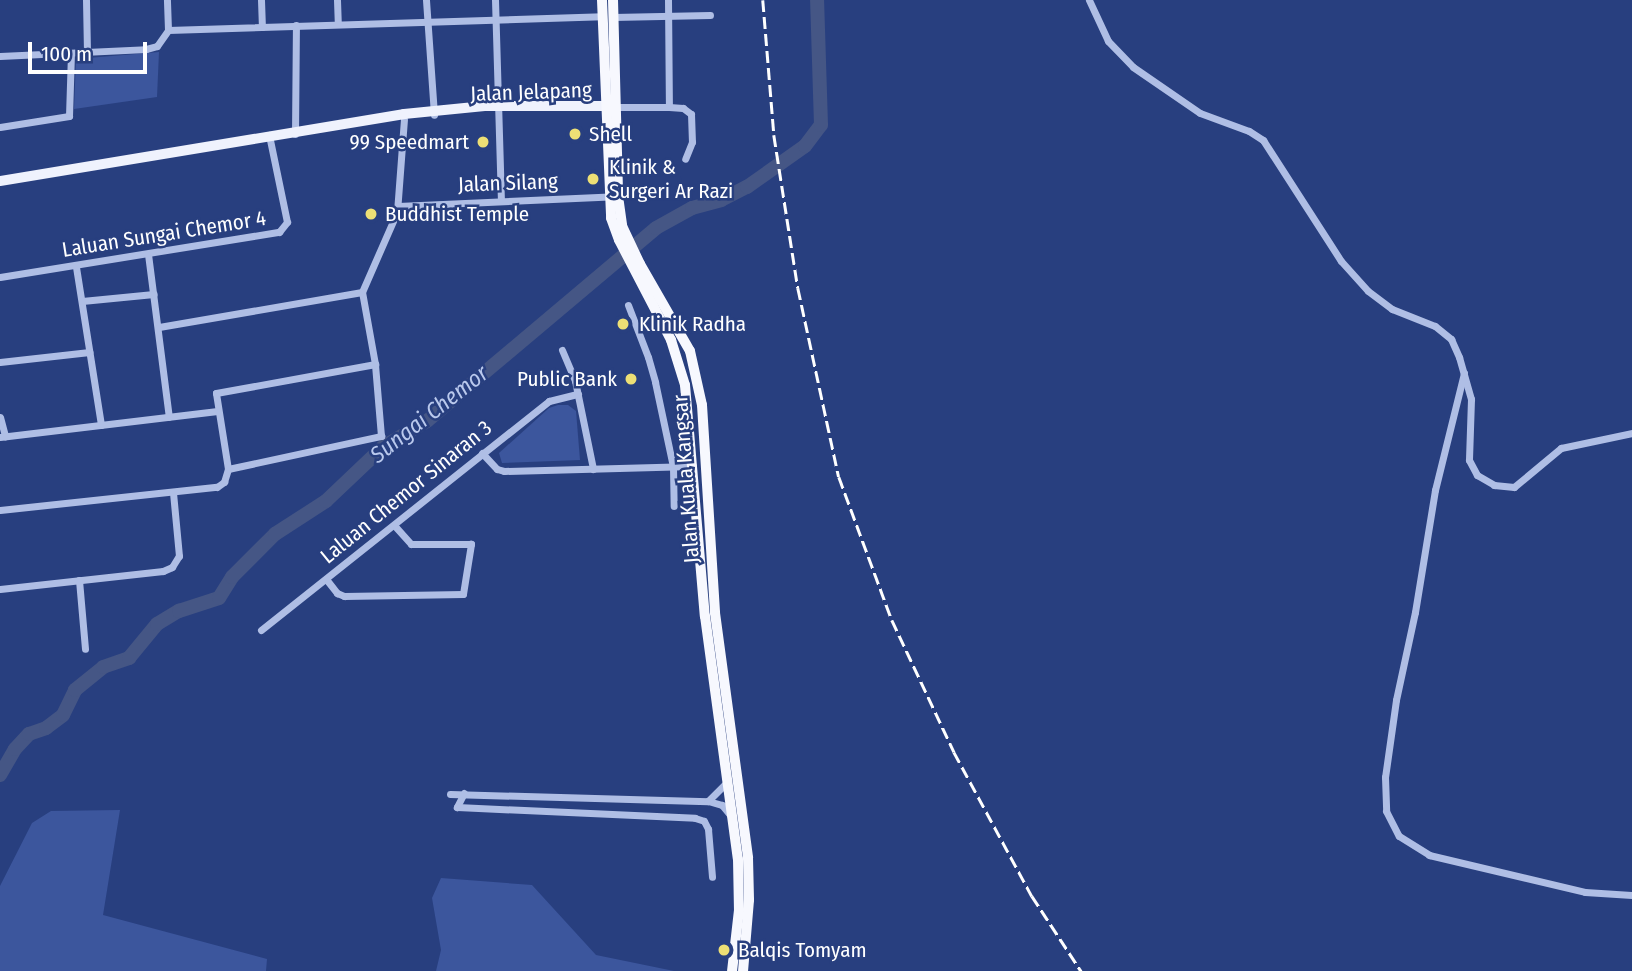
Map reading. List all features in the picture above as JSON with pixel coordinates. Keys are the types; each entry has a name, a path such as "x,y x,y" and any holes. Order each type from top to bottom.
{"highway":[{"name":"Jalan Kuala Kangsar","path":"602,0 608,17"},
{"name":"Jalan Kuala Kangsar","path":"613,0 608,17 608,107 613,196 622,238 664,324 682,370 705,616 740,889 732,971"},
{"name":"Jalan Kuala Kangsar","path":"636,266 682,335 699,382 717,633 748,858 749,900 743,971"},
{"path":"699,382 699,451 693,466 701,476 708,501"}],"main road":[{"name":"Jalan Jelapang","path":"0,184 270,137 434,113 498,108 608,107"},
{"name":"Jalan Jelapang","path":"295,133 434,113"}],"street":[{"path":"86,0 87,52"},
{"path":"0,57 146,49 162,41 167,30 167,0"},
{"path":"261,0 262,27"},
{"path":"337,0 338,24"},
{"path":"426,0 434,113"},
{"path":"495,0 501,200"},
{"path":"668,0 669,107"},
{"path":"1089,0 1108,41 1133,67 1200,113 1249,131 1263,140 1314,222 1356,279 1392,309 1444,332 1455,347 1471,398 1469,460 1477,475 1494,485 1514,487 1561,448 1632,433"},
{"path":"167,30 710,15"},
{"path":"295,133 296,26"},
{"path":"0,127 64,118 71,109 71,53"},
{"path":"608,107 683,108 691,114 692,142 685,159"},
{"path":"228,469 381,436 375,364 362,292 398,206 404,119"},
{"name":"Laluan Sungai Chemor 4","path":"0,277 76,267 279,232 285,228 287,222 270,137"},
{"name":"Jalan Silang","path":"398,206 613,196"},
{"path":"148,254 169,417"},
{"path":"76,267 101,425"},
{"path":"159,327 362,292"},
{"path":"82,301 154,294"},
{"path":"628,305 648,357 673,467 674,506"},
{"path":"562,350 578,394 593,469"},
{"path":"0,362 89,352"},
{"path":"0,510 217,487 224,482 228,469 215,396 219,391 375,364"},
{"path":"1464,373 1435,490 1415,612 1396,700 1385,778 1386,811 1399,836 1414,848 1429,855 1585,892 1632,895"},
{"name":"Laluan Chemor Sinaran 3","path":"261,629 549,401 578,394"},
{"path":"0,417 3,437 217,411"},
{"path":"482,453 500,470 693,466"},
{"path":"0,589 163,571 172,567 178,556 173,492"},
{"path":"326,579 337,593 344,596 463,594 471,544 411,544 394,525"},
{"path":"79,580 85,649"},
{"path":"708,801 727,780"},
{"path":"464,793 457,807 662,816 704,821 708,829 712,877"},
{"path":"450,794 708,801 722,805 733,818"},
{"path":"661,799 662,816"}],"shaded area":[{"path":"159,52 157,97 74,109 76,59"},
{"path":"568,405 576,411 580,460 502,463 499,453 549,408"},
{"path":"120,810 103,915 267,959 266,971 0,971 0,886 32,823 51,811"},
{"path":"441,878 532,885 596,955 674,971 436,971 441,950 432,898"}],"waterway":[{"name":"Sungai Chemor","path":"0,775 15,749 29,734 46,728 63,715 75,690 103,667 129,658 157,624 179,611 219,598 232,577 275,534 326,501 383,447 427,421 656,228 692,208 721,200 747,187 805,146 821,125 817,0"}],"railway":[{"path":"763,0 774,135 798,288 839,477 892,620 954,752 1032,896 1081,971"}],"place":[{"name":"Shell","path":"575,134"},
{"name":"99 Speedmart","path":"483,142"},
{"name":"Klinik & Surgeri Ar Razi","path":"593,179"},
{"name":"Buddhist Temple","path":"371,214"},
{"name":"Klinik Radha","path":"623,324"},
{"name":"Public Bank","path":"631,379"},
{"name":"Balqis Tomyam","path":"724,950"}]}
